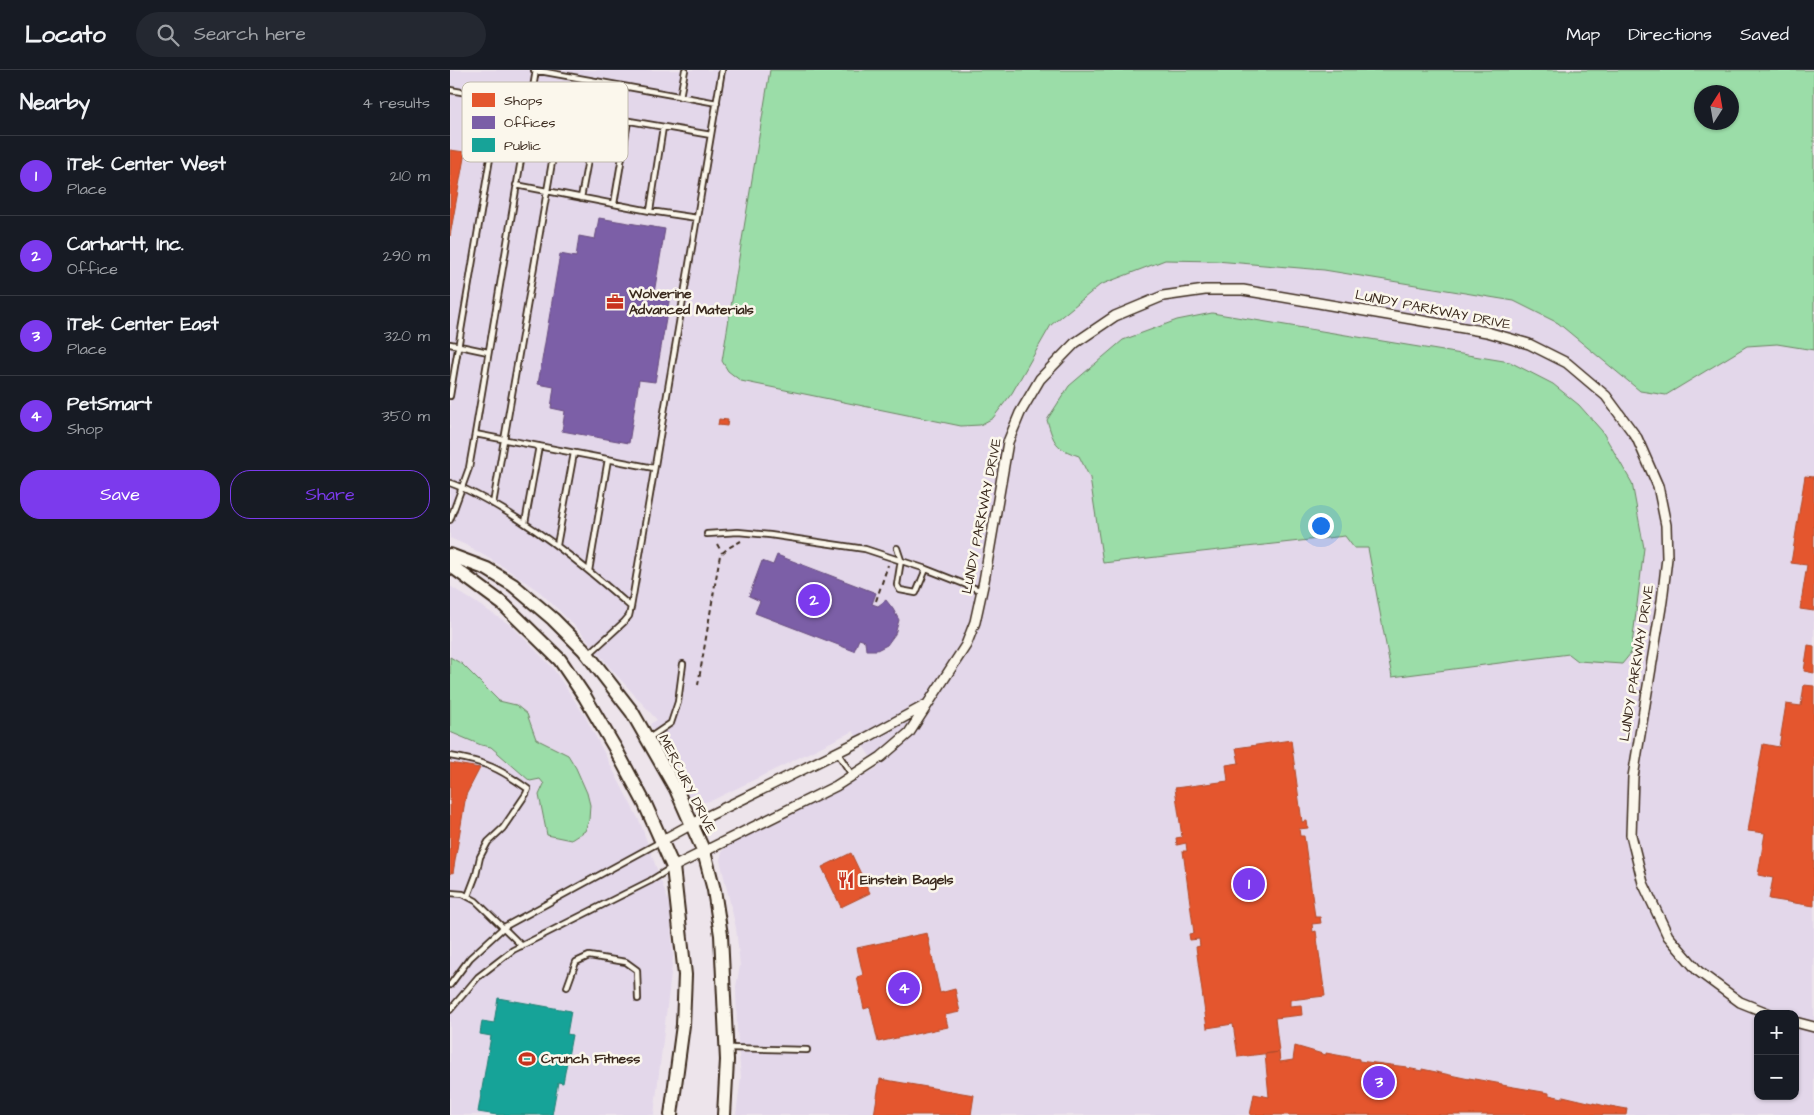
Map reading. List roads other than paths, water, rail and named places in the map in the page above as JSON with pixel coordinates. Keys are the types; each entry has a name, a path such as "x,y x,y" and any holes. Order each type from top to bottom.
{"street":[{"name":"LUNDY PARKWAY DRIVE","path":"673,867 836,786 881,757 909,733 966,645 975,622 1008,442 1020,413 1040,380 1075,343 1114,316 1163,296 1205,290 1243,290 1487,332 1529,344 1567,363 1606,396 1637,438 1658,486 1666,524 1667,558 1662,601 1633,777 1631,835 1643,883 1668,936 1698,971 1740,1002 1760,1010"},
{"name":"MERCURY DRIVE","path":"450,555 487,569 513,585 553,619 588,655 632,712 676,789 704,852 714,890 721,935 726,1048 724,1115"},
{"path":"450,565 503,604 560,660 585,697 615,748 645,804 673,867 685,975 683,1025 671,1115"},
{"name":"LUNDY PARKWAY DRIVE","path":"661,841 864,740 928,704"},
{"path":"1799,1023 1814,1027"}],"lane":[{"path":"535,70 599,82"},
{"path":"680,97 685,70"},
{"path":"588,655 629,616 722,70"},
{"path":"628,87 717,103"},
{"path":"628,121 711,135"},
{"path":"650,212 663,127"},
{"path":"450,396 489,162"},
{"path":"450,520 469,468 520,162"},
{"path":"493,504 551,162"},
{"path":"582,198 588,162"},
{"path":"614,204 621,162"},
{"path":"516,185 650,212 697,218"},
{"path":"450,344 488,352"},
{"path":"475,434 654,468"},
{"path":"525,523 539,446"},
{"path":"557,545 574,453"},
{"path":"589,571 608,459"},
{"path":"450,483 462,487 525,523 557,545 631,607"},
{"path":"707,534 738,532 801,538 865,549 982,590"},
{"path":"897,548 900,560 897,585 900,590 916,593 926,569"},
{"path":"648,739 670,723 678,702 684,664"},
{"path":"838,752 852,775"},
{"path":"450,756 475,760 500,769 528,789 503,828 488,842 480,857 476,876 468,896"},
{"path":"450,984 470,958 504,927 661,841"},
{"path":"450,1010 478,976 513,950 650,881 673,867"},
{"path":"450,893 463,894 476,901 522,946"},
{"path":"567,987 576,962 589,956 626,962 637,970 638,999"},
{"path":"726,1048 807,1050"}],"place":[{"name":"Wolverine Advanced Materials","path":"615,302"},
{"name":"Carhartt, Inc.","path":"814,600"},
{"name":"Einstein Bagels","path":"846,880"},
{"name":"iTek Center West","path":"1249,884"},
{"name":"PetSmart","path":"904,988"},
{"name":"Crunch Fitness","path":"527,1059"},
{"name":"iTek Center East","path":"1379,1082"}]}
